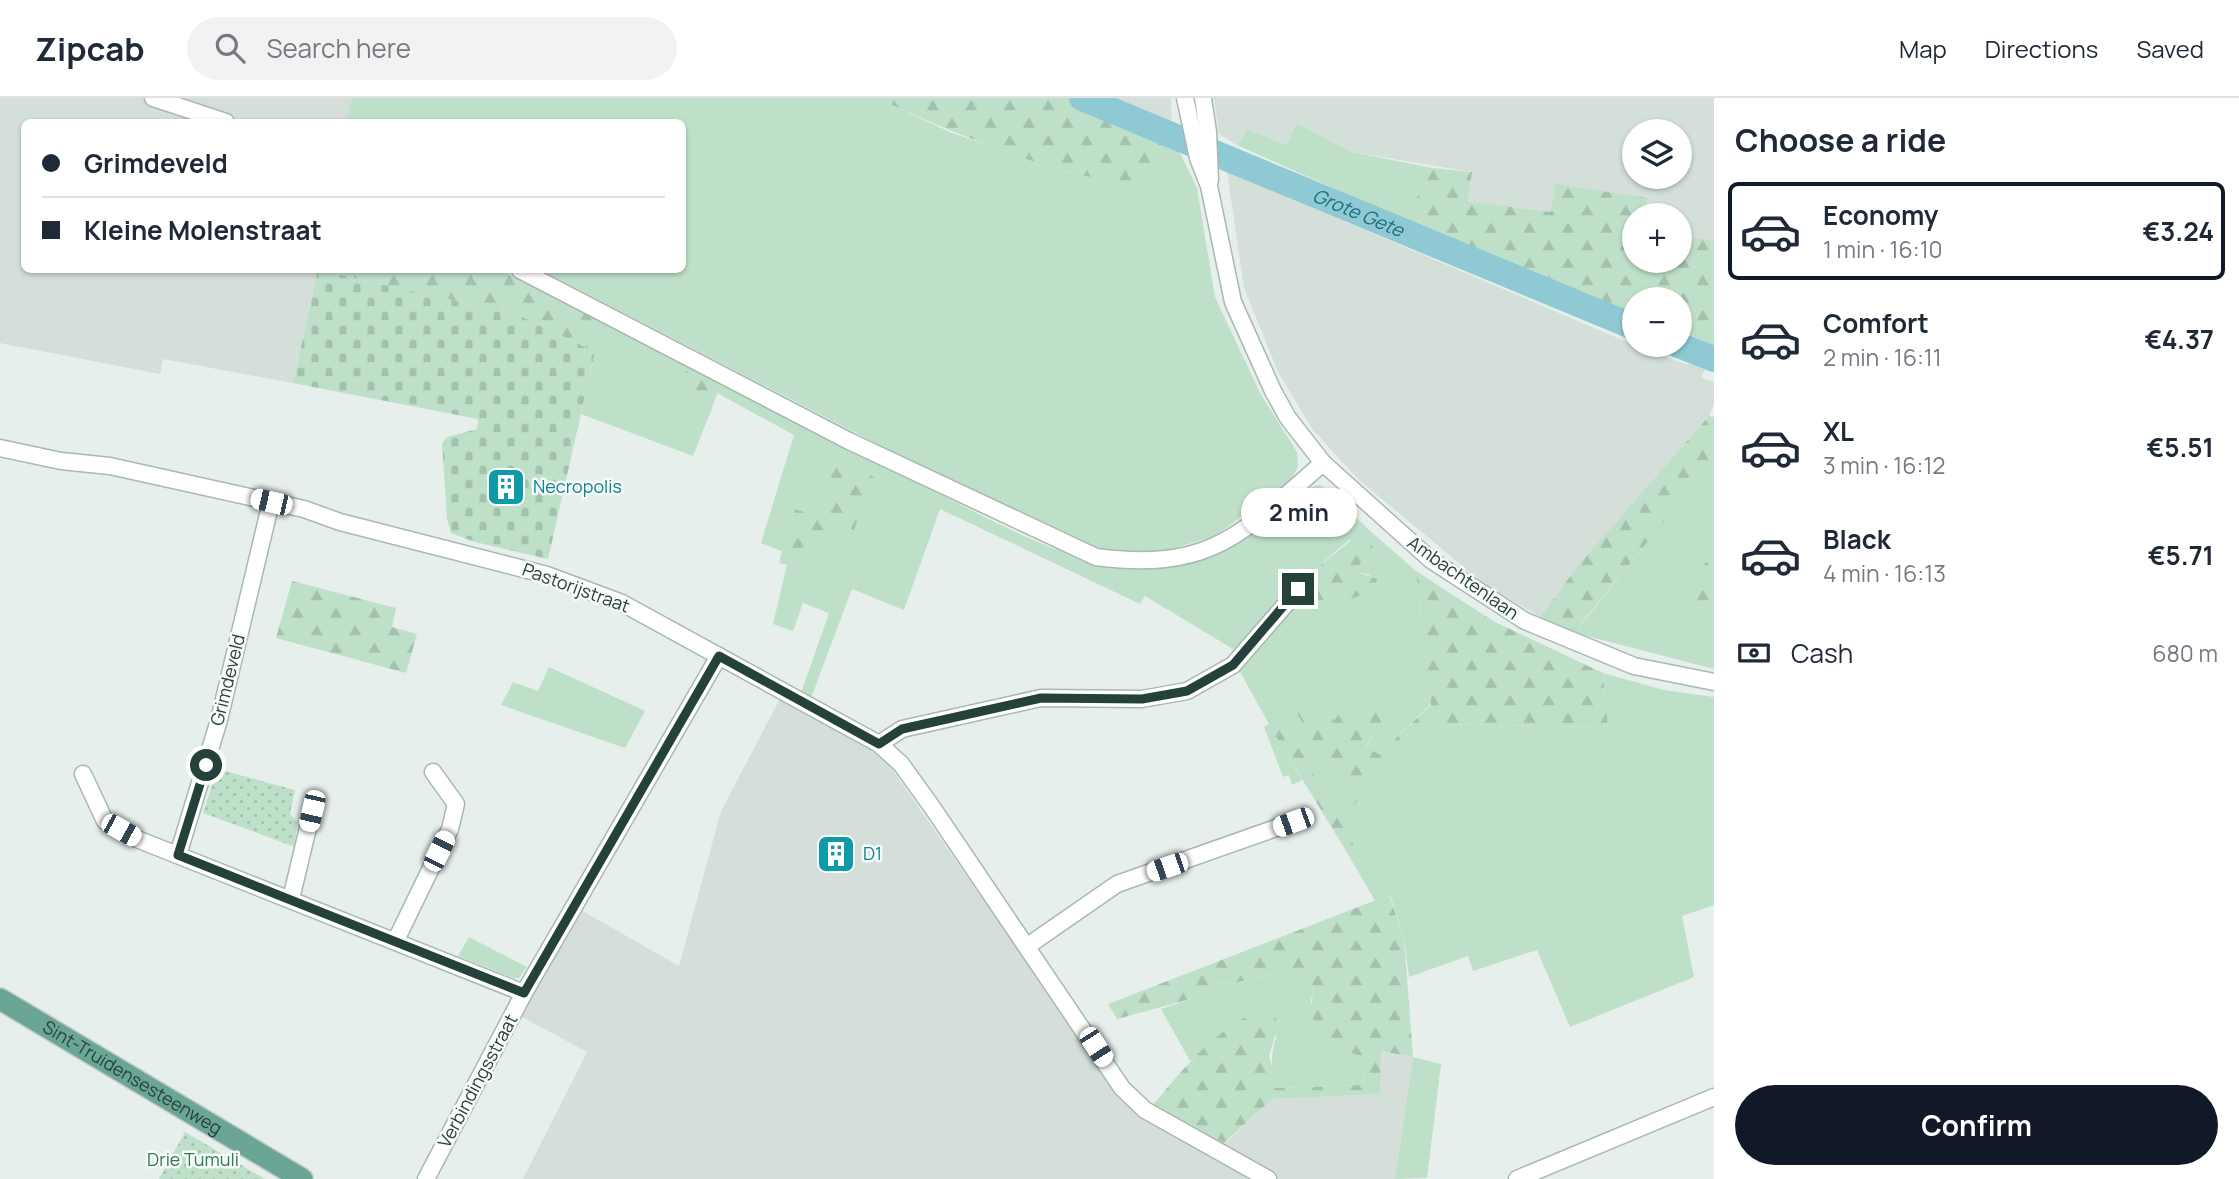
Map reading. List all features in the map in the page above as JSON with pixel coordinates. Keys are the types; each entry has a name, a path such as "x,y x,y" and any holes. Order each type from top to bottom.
{"main road":[{"name":"Sint-Truidensesteenweg","path":"0,999 302,1179"}],"street":[{"path":"153,98 217,119"},
{"name":"Ambachtenlaan","path":"1185,98 1190,126 1204,162 1233,302 1288,418 1323,463 1431,559 1525,621 1634,666 1714,682"},
{"name":"Ambachtenlaan","path":"1203,98 1208,132 1204,162"},
{"path":"526,273 849,440 1096,557 1135,562 1167,561 1202,552 1231,540 1323,463"},
{"name":"Pastorijstraat","path":"0,448 61,461 110,466 271,502 547,575 622,603 879,744 901,764 1029,945 1122,1087 1156,1116 1268,1179"},
{"name":"Grimdeveld","path":"178,855 219,720 271,502"},
{"path":"879,744 902,729 1041,698 1142,699 1187,691 1233,665 1298,589"},
{"name":"Verbindingsstraat","path":"426,1179 524,993 719,656"},
{"path":"396,940 450,829 456,804 433,772"},
{"path":"83,774 106,821 137,839 524,993"},
{"path":"291,899 312,811"},
{"path":"1029,945 1117,884 1293,822"},
{"path":"1517,1179 1714,1097"}],"shaded area":[{"path":"0,98 352,98 347,119 21,119 21,273 317,273 293,383 163,359 160,374 0,343"},
{"path":"1082,98 1171,98 1172,136 1141,123"},
{"path":"1214,98 1714,98 1714,241 1692,237 1692,203 1647,203 1648,198 1555,185 1551,212 1468,201 1472,172 1351,152 1297,123 1286,145 1249,129 1237,145 1219,134"},
{"path":"1227,171 1622,340 1622,357 1666,357 1688,365 1691,358 1707,364 1701,377 1714,382 1714,404 1709,416 1580,563 1540,617 1484,584 1359,480 1313,430 1278,372 1244,288"},
{"path":"781,697 862,743 889,765 1118,1092 1213,1155 1272,1099 1379,1094 1380,1051 1413,1057 1395,1179 523,1179 587,1052 522,1017 579,909 679,966 721,811"}],"green space":[{"path":"352,98 877,98 952,133 1072,173 1157,176 1180,153 1197,188 1215,297 1260,393 1297,452 1298,467 1290,481 1215,536 1169,550 1133,553 1092,547 885,448 547,273 686,273 686,119 347,119"},
{"path":"877,98 1082,98 1172,136 1180,153 1157,176 1132,181 1099,178 1017,156"},
{"path":"1297,123 1351,152 1433,168 1404,220 1237,145 1248,129 1286,145"},
{"path":"1433,168 1472,172 1468,201 1551,212 1555,184 1648,198 1647,203 1622,203 1622,273 1692,273 1692,237 1714,241 1714,345 1692,337 1692,287 1622,287 1622,309 1404,220"},
{"path":"317,273 331,273 501,311 502,307 595,352 548,559 475,542 451,533 447,519 442,443 447,437 477,429 478,419 293,383"},
{"path":"331,273 505,273 602,320 595,352 502,307 501,311"},
{"path":"602,320 1024,536 1057,550 1121,567 1150,569 1195,561 1235,543 1306,489 1319,485 1329,490 1416,571 1431,704 1379,754 1366,748 1384,715 1344,704 1352,807 1434,724 1608,727 1603,673 1664,690 1714,697 1714,905 1682,916 1694,977 1570,1027 1537,950 1473,971 1468,956 1409,977 1404,938 1390,895 1376,903 1348,854 1356,849 1283,719 1270,725 1302,780 1292,785 1289,775 1283,777 1264,727 1269,724 1239,670 1299,600 1317,604 1370,575 1357,572 1359,565 1370,557 1349,540 1312,572 1302,568 1295,585 1238,652 1145,596 1140,604 940,509 904,610 852,589 811,698 801,693 829,613 803,603 793,631 773,624 787,565 779,563 782,551 761,543 794,435 717,393 719,389 681,386 714,403 693,456 581,414","holes":["837,458 827,542 814,538 817,518"]},
{"path":"686,371 719,388 714,403 680,386"},
{"path":"1709,416 1714,417 1714,466 1710,466 1582,622 1579,634 1540,617 1580,563"},
{"path":"837,458 874,477 854,530 834,523 827,542 814,538 807,558 783,551 795,509 817,517"},
{"path":"1710,465 1714,466 1714,556 1684,601 1714,613 1714,669 1579,634 1582,623"},
{"path":"1359,534 1374,548 1370,557 1359,565 1357,572 1377,579 1375,587 1357,597 1338,602 1299,600 1312,572"},
{"path":"1714,556 1714,613 1684,601 1705,563"},
{"path":"1416,571 1493,621 1603,673 1608,727 1434,724 1352,807 1297,713 1309,704 1335,720 1344,704 1385,715 1366,747 1379,754 1431,705"},
{"path":"292,581 396,608 392,627 417,634 406,673 276,638"},
{"path":"549,667 645,711 625,748 501,705 513,682 538,691"},
{"path":"1283,719 1356,849 1348,854 1269,725"},
{"path":"217,769 295,790 290,814 297,822 295,847 203,813"},
{"path":"1389,895 1404,938 1413,1057 1381,1051 1380,1094 1272,1099 1224,1143 1153,1105 1219,1035 1250,1015 1268,1008 1279,1023 1269,1056 1273,1069 1273,1088 1363,1085 1366,1058 1338,1048 1321,1036 1313,1017 1313,987 1307,979 1282,972 1234,983 1213,984 1194,998 1117,1019 1108,1004"},
{"path":"469,937 527,967 519,978 513,978 458,956"},
{"path":"1282,972 1307,979 1313,987 1311,1002 1348,1052 1366,1058 1363,1085 1273,1088 1272,1056 1277,1036 1231,1026 1190,1061 1161,1009 1194,998 1213,984 1234,983"},
{"path":"1413,1057 1441,1064 1427,1178 1395,1179"},
{"name":"Drie Tumuli","path":"185,1132 265,1179 159,1179"}],"waterway":[{"name":"Grote Gete","path":"1082,98 1622,322"},
{"name":"Grote Gete","path":"1692,350 1714,359"}],"place":[{"name":"Necropolis","path":"506,487"},
{"name":"D1","path":"836,854"}],"route":[{"path":"206,765 178,855 524,993 719,656 879,744 902,729 1041,698 1142,699 1187,691 1233,665 1298,589"}]}
